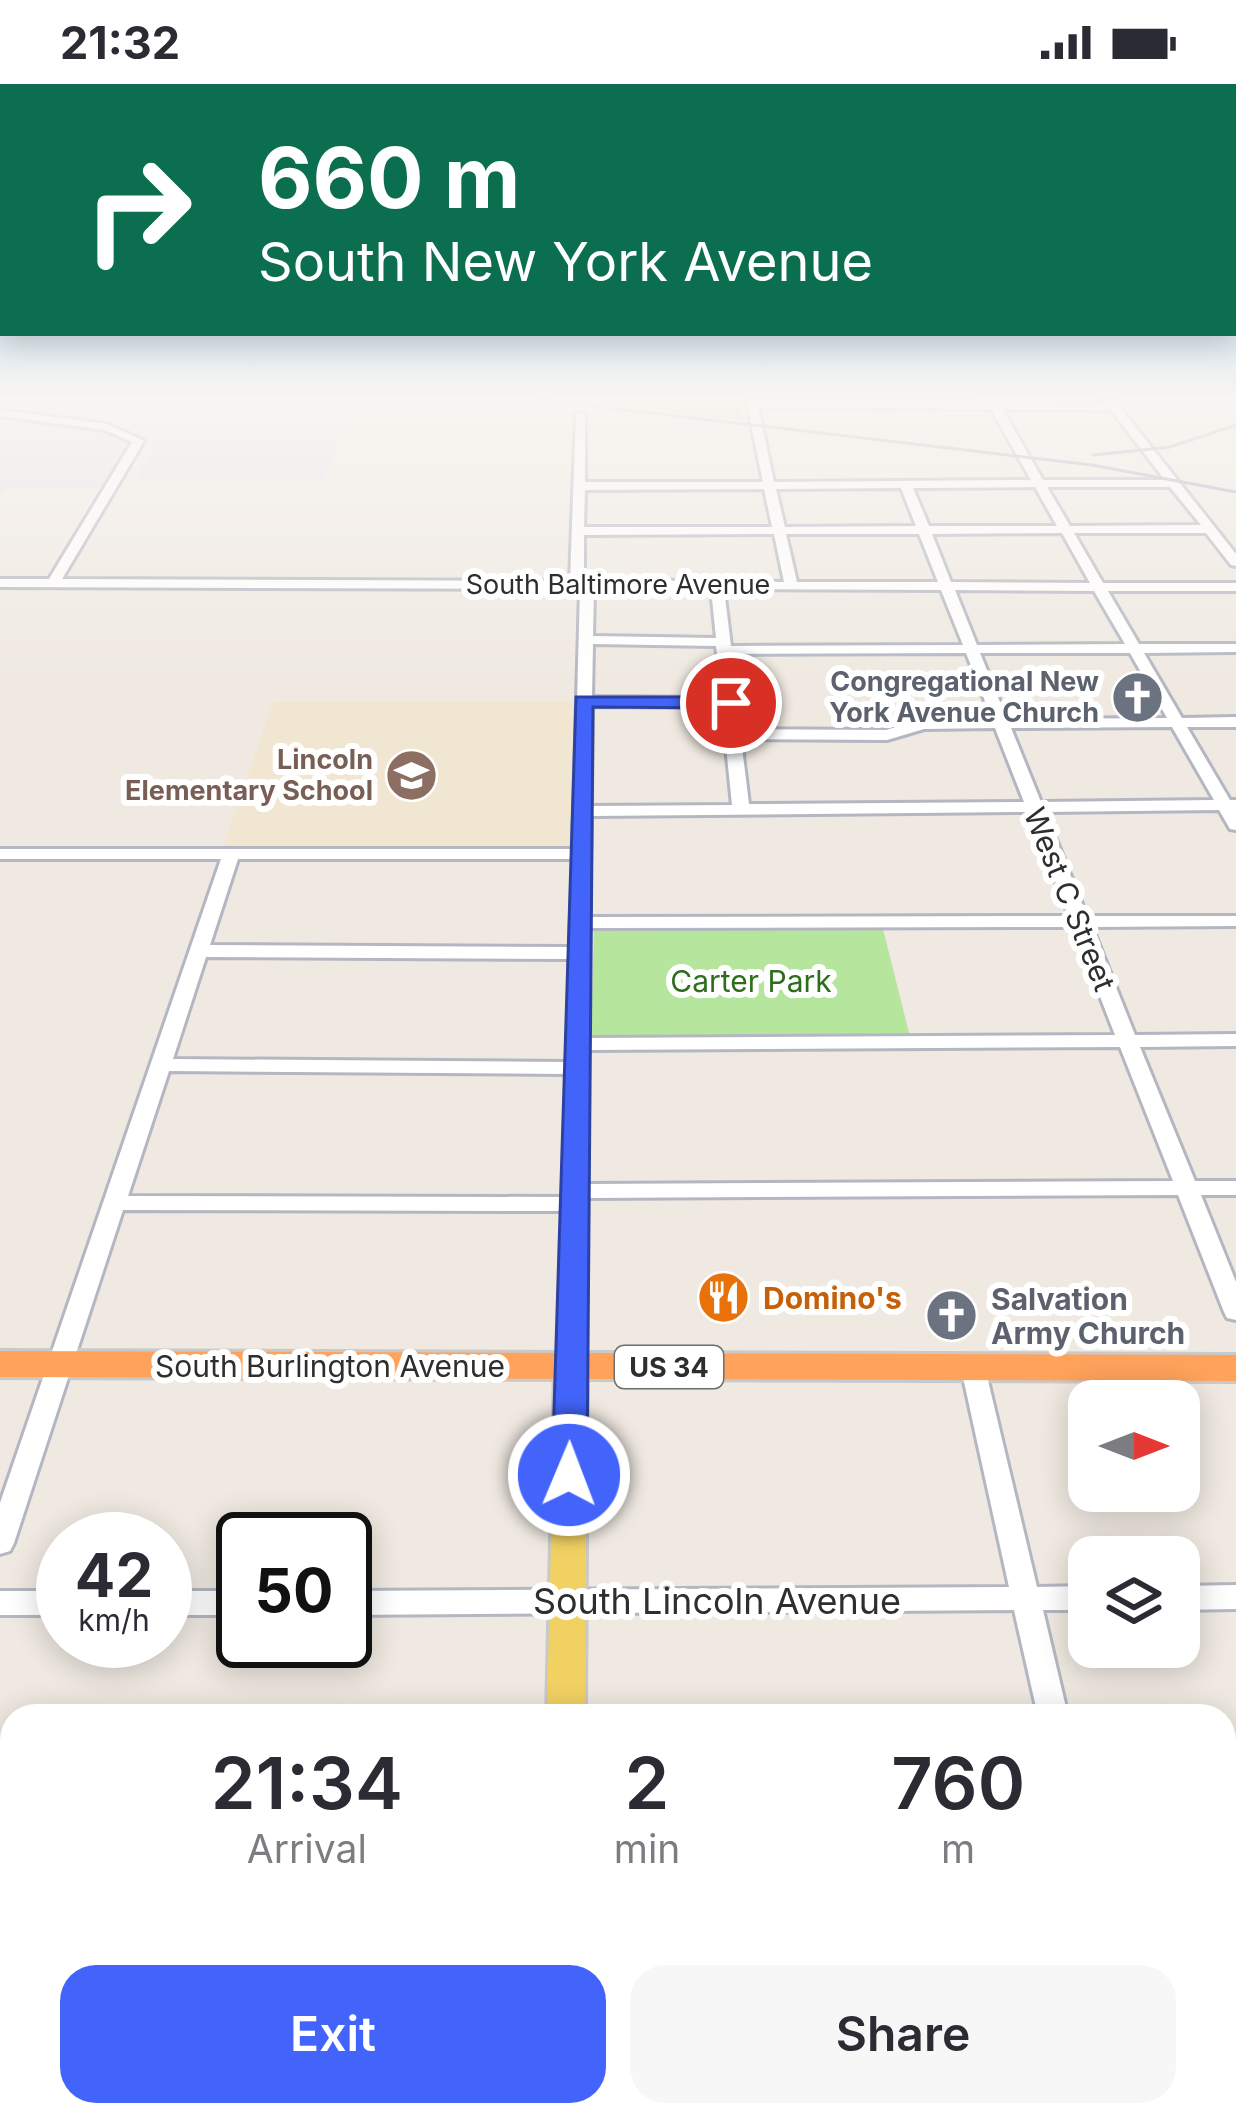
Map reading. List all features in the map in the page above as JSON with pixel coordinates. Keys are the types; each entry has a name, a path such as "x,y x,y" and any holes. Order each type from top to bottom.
{"highway":[{"name":"South Burlington Avenue","path":"0,1364 1236,1369"}],"main road":[{"path":"566,1704 571,1367"}],"street":[{"path":"53,583 108,495"},
{"path":"571,1367 584,640 581,495"},
{"path":"771,495 791,585"},
{"name":"West C Street","path":"910,495 1236,1312"},
{"path":"1046,495 1176,722 1230,805 1236,825"},
{"path":"1184,495 1236,562"},
{"path":"579,531 1211,529"},
{"name":"South Baltimore Avenue","path":"0,583 1236,587"},
{"path":"717,585 741,812"},
{"path":"584,640 969,650 1236,648"},
{"path":"583,701 731,703"},
{"path":"735,734 887,735 923,724 1236,722"},
{"path":"580,811 1230,805"},
{"path":"0,854 581,854"},
{"path":"0,1543 231,855"},
{"path":"579,923 1236,921"},
{"path":"199,951 578,953"},
{"path":"577,1044 1236,1040"},
{"path":"161,1065 577,1068"},
{"path":"114,1203 1236,1188"},
{"path":"974,1368 1050,1704"},
{"name":"South Lincoln Avenue","path":"372,1603 1068,1598"},
{"path":"1200,1598 1236,1598"},
{"path":"0,1604 36,1604"}],"shaded area":[{"name":"Lincoln Elementary School","path":"273,702 579,702 573,848 223,848"}],"green space":[{"name":"Carter Park","path":"882,925 910,1037 591,1037 594,927"}],"place":[{"name":"Congregational New York Avenue Church","path":"1138,697"},
{"name":"Lincoln Elementary School","path":"412,775"},
{"name":"Domino's","path":"724,1298"},
{"name":"Salvation Army Church","path":"952,1316"}],"route":[{"path":"569,1475 583,701 731,703"}]}
